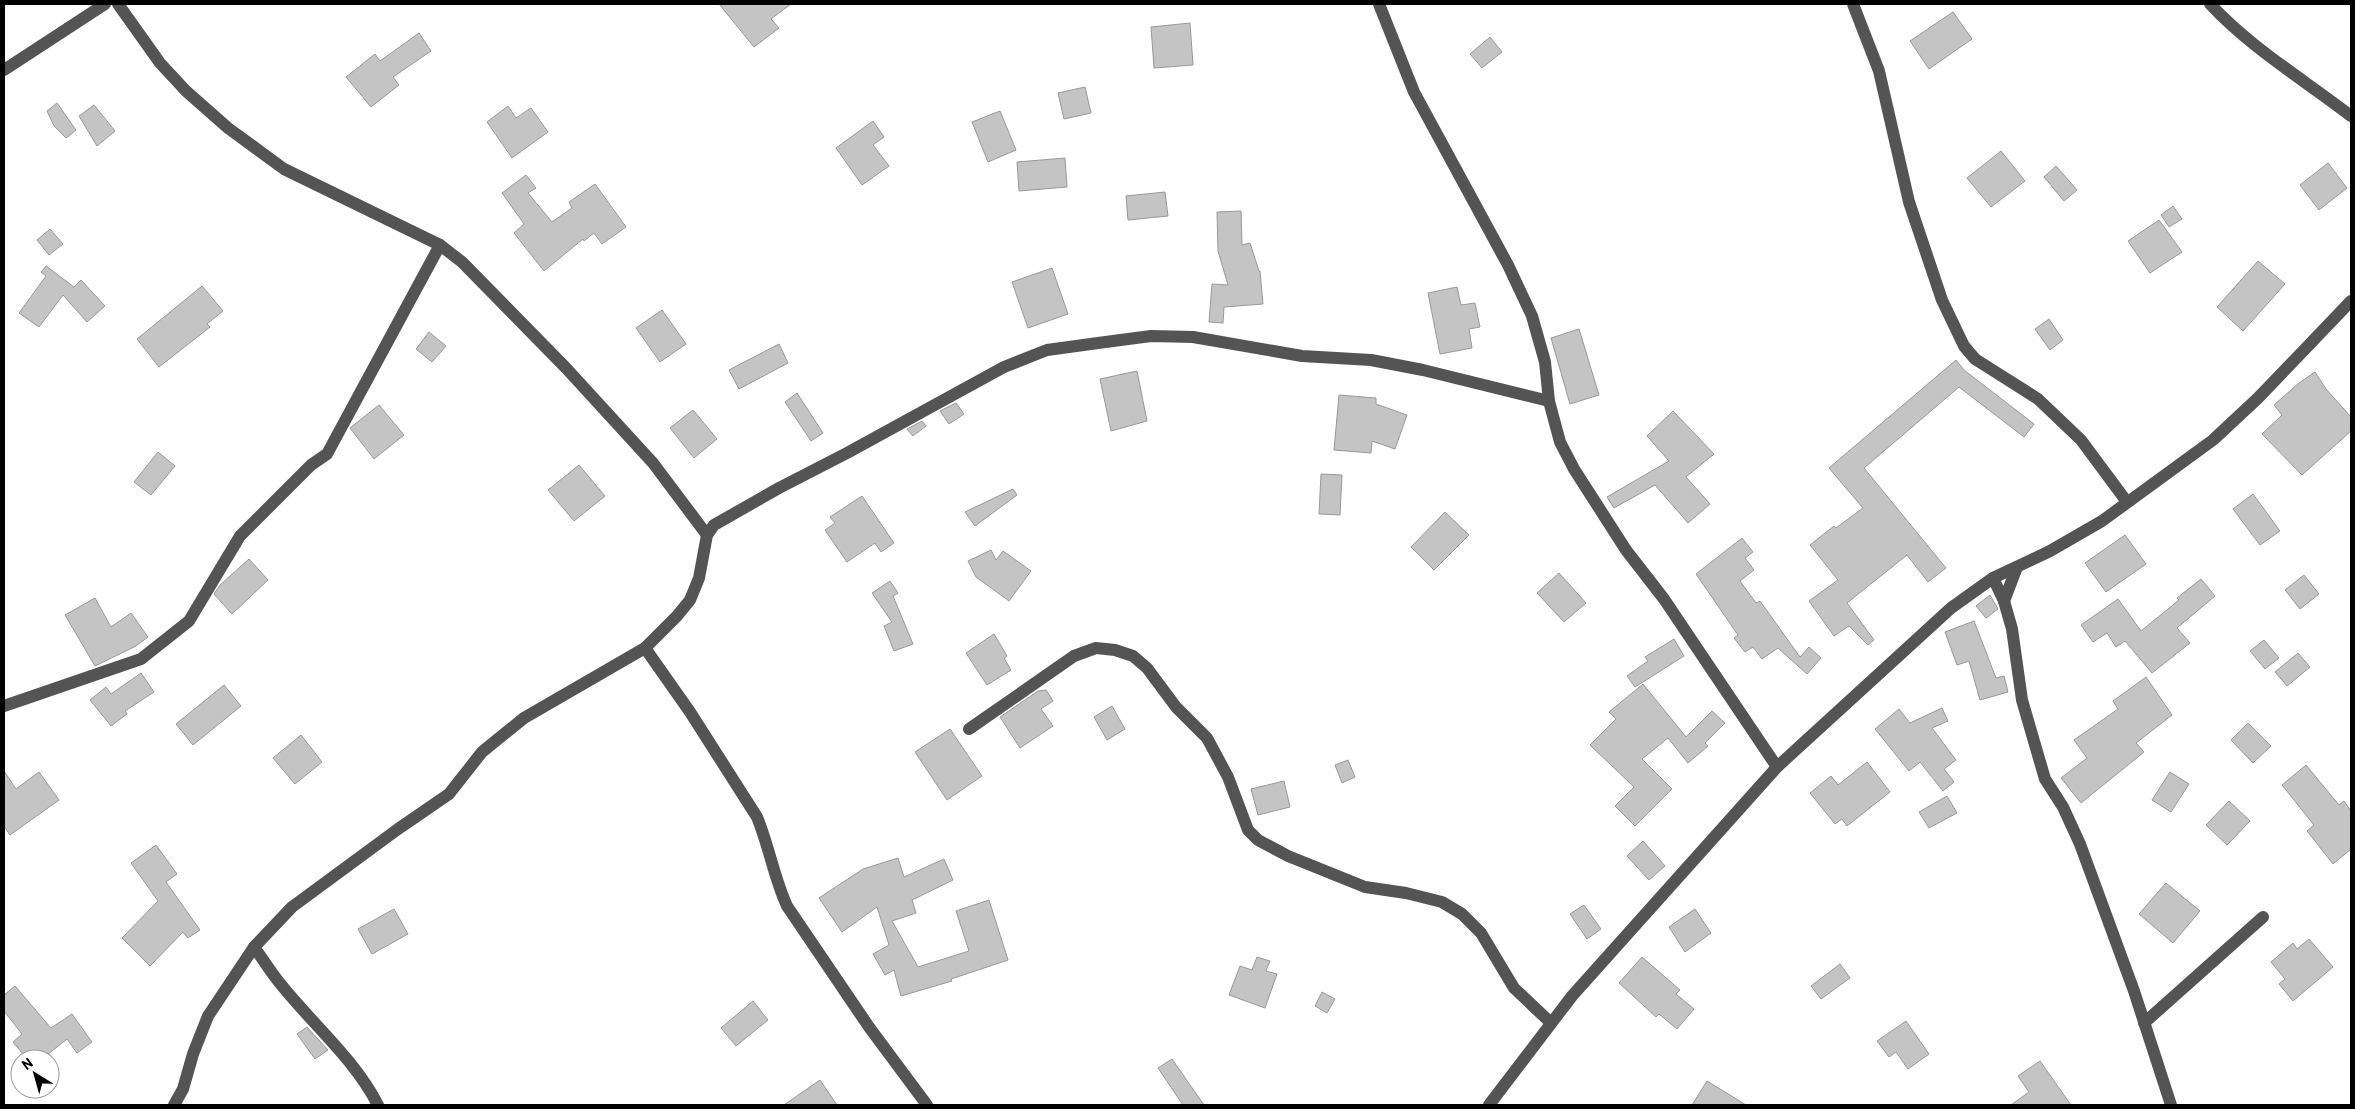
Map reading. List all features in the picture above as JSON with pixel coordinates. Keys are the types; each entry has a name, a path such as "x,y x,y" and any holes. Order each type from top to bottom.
{"street":[{"path":"4,70 105,4"},
{"path":"118,4 160,63 186,91 242,138 284,169 440,245 462,262 566,368 653,463 707,535"},
{"path":"1380,4 1414,92 1508,266 1532,316 1545,362 1549,401 1560,442 1574,469 1626,550 1664,599 1777,767"},
{"path":"1853,4 1879,71 1909,202 1942,300 1964,346 1975,359 2038,399 2081,440 2127,502"},
{"path":"2210,4 2226,21 2278,64 2351,116"},
{"path":"4,706 142,659 190,621 240,536 311,465 327,454 440,245"},
{"path":"1488,1105 1551,1023 1658,899 1777,767 1951,608 1993,578 2072,538 2127,502 2213,440 2258,398 2351,301"},
{"path":"174,1105 183,1089 193,1054 208,1016 254,947 292,907 398,828 449,794 482,752 524,718 645,648 678,616 690,600 699,578 707,535 714,525 779,488 1004,368 1047,350 1151,336 1193,338 1302,356 1379,362 1423,370 1549,401"},
{"path":"2004,601 2017,567"},
{"path":"1993,578 2004,601 2012,629 2022,700 2045,779 2063,807 2080,844 2144,1023 2170,1105"},
{"path":"645,648 696,720 757,817 764,834 780,891 787,906 869,1027 927,1105"},
{"path":"969,729 1074,656 1096,648 1115,650 1133,656 1147,668 1176,707 1207,738 1228,777 1248,830 1258,840 1288,856 1365,887 1406,893 1442,902 1462,914 1481,933 1514,988 1551,1023"},
{"path":"2144,1023 2263,917"},
{"path":"254,947 280,982 348,1058 369,1088 378,1105"}],"building":[{"path":"719,4 791,4 771,19 779,28 754,47"},
{"path":"1953,12 1972,39 1929,69 1910,41"},
{"path":"1190,23 1193,65 1154,68 1151,27"},
{"path":"419,33 431,51 393,77 399,85 371,107 346,77 375,54 380,61"},
{"path":"1490,37 1502,52 1482,68 1470,54"},
{"path":"1085,87 1091,113 1064,119 1058,93"},
{"path":"57,103 76,130 66,138 54,126 47,111"},
{"path":"94,105 115,131 97,146 79,116"},
{"path":"508,106 516,118 531,108 548,132 512,158 487,122"},
{"path":"1000,111 1016,150 988,162 972,122"},
{"path":"873,121 884,137 873,145 889,166 862,185 836,148"},
{"path":"2001,151 2025,181 1991,207 1967,178"},
{"path":"1065,158 1067,187 1019,191 1017,162"},
{"path":"2328,163 2347,188 2319,210 2300,185"},
{"path":"2056,166 2077,190 2064,201 2044,177"},
{"path":"526,175 536,188 528,193 552,222 572,208 569,202 595,184 626,227 602,244 594,233 584,241 583,239 544,271 514,233 524,224 502,193"},
{"path":"1165,192 1168,216 1128,220 1126,196"},
{"path":"2173,206 2182,219 2169,227 2161,215"},
{"path":"1241,211 1242,245 1250,243 1260,271 1263,304 1224,307 1223,323 1209,322 1212,284 1228,285 1218,251 1217,212"},
{"path":"2159,220 2182,252 2150,273 2128,241"},
{"path":"50,229 63,244 49,255 37,240"},
{"path":"2258,261 2285,284 2243,331 2217,307"},
{"path":"46,266 74,287 81,280 105,306 87,322 63,295 39,327 19,313 46,276 41,272"},
{"path":"1052,268 1068,314 1028,328 1012,282"},
{"path":"202,286 223,311 207,324 210,327 159,367 137,339"},
{"path":"1457,287 1461,305 1475,303 1480,327 1469,329 1472,348 1440,354 1428,293"},
{"path":"662,310 686,344 660,362 636,328"},
{"path":"2049,319 2063,340 2050,350 2035,329"},
{"path":"1579,329 1599,395 1570,404 1551,338"},
{"path":"429,332 446,346 432,362 416,349"},
{"path":"779,344 788,363 739,389 729,370"},
{"path":"1956,360 1964,370 2034,424 2024,437 1959,387 1864,468 1946,568 1928,582 1907,555 1847,603 1874,640 1868,645 1849,626 1834,636 1809,601 1838,580 1810,545 1834,526 1836,528 1863,508 1829,468"},
{"path":"1137,371 1147,421 1111,431 1100,379"},
{"path":"2315,372 2326,389 2351,417 2351,431 2302,475 2262,434 2282,415 2274,405"},
{"path":"797,393 823,433 811,441 785,402"},
{"path":"1339,395 1376,398 1376,404 1407,415 1395,449 1372,441 1371,453 1334,450"},
{"path":"956,403 964,414 949,424 940,411"},
{"path":"379,405 404,435 374,459 350,428"},
{"path":"693,410 717,439 694,458 670,428"},
{"path":"1673,411 1714,454 1686,477 1710,504 1688,523 1655,485 1614,508 1607,497 1669,461 1647,436"},
{"path":"922,421 926,426 913,436 907,429"},
{"path":"158,452 175,466 151,495 134,482"},
{"path":"579,465 605,496 574,521 548,490"},
{"path":"1321,474 1342,475 1340,515 1319,514"},
{"path":"1013,489 1017,495 975,526 965,512"},
{"path":"2253,494 2280,531 2260,545 2233,509"},
{"path":"862,496 894,543 881,552 875,543 847,562 825,530 835,523 830,517"},
{"path":"1445,512 1469,535 1434,570 1411,547"},
{"path":"2125,535 2146,564 2106,592 2085,563"},
{"path":"1742,538 1753,552 1745,558 1754,570 1740,581 1756,603 1760,601 1800,657 1809,647 1821,658 1807,674 1778,648 1762,659 1753,647 1745,652 1734,638 1738,635 1696,574"},
{"path":"991,550 996,560 1003,551 1031,571 1009,601 976,577 968,561"},
{"path":"249,559 268,580 232,614 214,594 220,585"},
{"path":"1559,573 1586,603 1564,622 1537,593"},
{"path":"2304,575 2319,594 2300,609 2285,590"},
{"path":"2201,579 2215,596 2177,628 2190,643 2152,673 2125,641 2116,647 2107,633 2093,642 2081,625 2118,599 2141,631"},
{"path":"890,581 898,593 893,596 913,644 894,651 884,626 892,622 872,593"},
{"path":"1990,595 1998,609 1986,618 1976,606"},
{"path":"95,598 111,627 131,613 148,637 136,646 95,666 65,615"},
{"path":"1974,621 1996,678 2004,676 2008,692 1980,700 1969,661 1957,665 1945,632"},
{"path":"994,634 1007,656 1004,658 1011,670 987,685 966,653"},
{"path":"1674,639 1684,656 1635,687 1627,676 1648,661 1645,657"},
{"path":"2264,640 2279,658 2265,669 2250,651"},
{"path":"2298,653 2310,667 2287,686 2275,672"},
{"path":"141,673 154,692 125,711 127,714 111,726 90,700 106,687 111,694"},
{"path":"2146,677 2172,715 2136,743 2144,752 2081,803 2061,778 2087,758 2074,740 2118,709 2113,701"},
{"path":"1643,684 1686,737 1712,711 1725,723 1705,743 1708,746 1688,763 1668,738 1642,759 1672,789 1635,826 1615,806 1634,787 1590,745 1616,719 1609,712"},
{"path":"224,685 241,706 193,745 176,724"},
{"path":"1046,690 1053,701 1041,709 1053,726 1020,748 1000,717 1038,691"},
{"path":"1112,706 1125,729 1107,740 1094,717"},
{"path":"1942,708 1948,721 1932,728 1956,760 1944,769 1954,782 1943,791 1920,762 1909,771 1875,729 1899,709 1910,723"},
{"path":"2248,723 2271,746 2253,763 2231,740"},
{"path":"950,729 982,776 947,800 915,752"},
{"path":"301,735 322,762 295,784 273,758"},
{"path":"1348,760 1355,777 1342,783 1335,765"},
{"path":"1867,762 1890,792 1847,826 1842,819 1835,824 1810,793 1831,776 1838,785"},
{"path":"2306,765 2339,805 2344,801 2351,811 2351,849 2333,864 2307,831 2314,825 2282,785"},
{"path":"4,771 16,789 39,772 59,800 10,835 4,826"},
{"path":"2170,772 2189,784 2171,812 2152,800"},
{"path":"1284,781 1290,807 1258,815 1251,789"},
{"path":"1947,796 1957,813 1929,828 1919,812"},
{"path":"2229,801 2250,821 2227,845 2206,825"},
{"path":"1643,841 1665,866 1649,880 1627,856"},
{"path":"156,845 177,874 166,882 200,930 188,938 183,932 150,966 122,938 158,901 131,863"},
{"path":"898,858 904,877 944,859 953,880 912,900 916,913 892,921 918,967 969,951 956,911 989,900 1008,960 951,979 952,981 901,996 894,970 885,975 873,954 889,945 877,907 842,932 819,898 863,869"},
{"path":"2166,883 2200,911 2173,943 2139,914"},
{"path":"1584,905 1601,929 1587,939 1570,914"},
{"path":"394,909 408,934 372,954 358,929"},
{"path":"1695,909 1711,933 1685,952 1669,927"},
{"path":"2309,939 2333,967 2293,1001 2279,984 2285,979 2271,962 2293,943 2297,949"},
{"path":"1257,957 1270,961 1266,971 1277,974 1265,1008 1229,995 1240,966 1252,970"},
{"path":"1642,957 1680,990 1676,994 1694,1009 1677,1029 1659,1014 1656,1017 1619,983"},
{"path":"1840,964 1850,978 1821,999 1811,986"},
{"path":"15,986 51,1028 72,1014 92,1042 77,1053 67,1039 54,1049 19,1049 13,1042 22,1034 4,1011 4,995"},
{"path":"1322,992 1335,999 1327,1013 1315,1006"},
{"path":"753,1001 768,1020 736,1046 721,1028"},
{"path":"1906,1021 1929,1054 1908,1069 1896,1052 1889,1057 1877,1041"},
{"path":"307,1027 328,1050 315,1059 297,1034"},
{"path":"1172,1059 1204,1105 1183,1105 1158,1068"},
{"path":"2040,1061 2071,1105 2011,1105 2029,1092 2018,1076"},
{"path":"820,1080 837,1105 784,1105"},
{"path":"1707,1081 1746,1105 1692,1105"}]}
